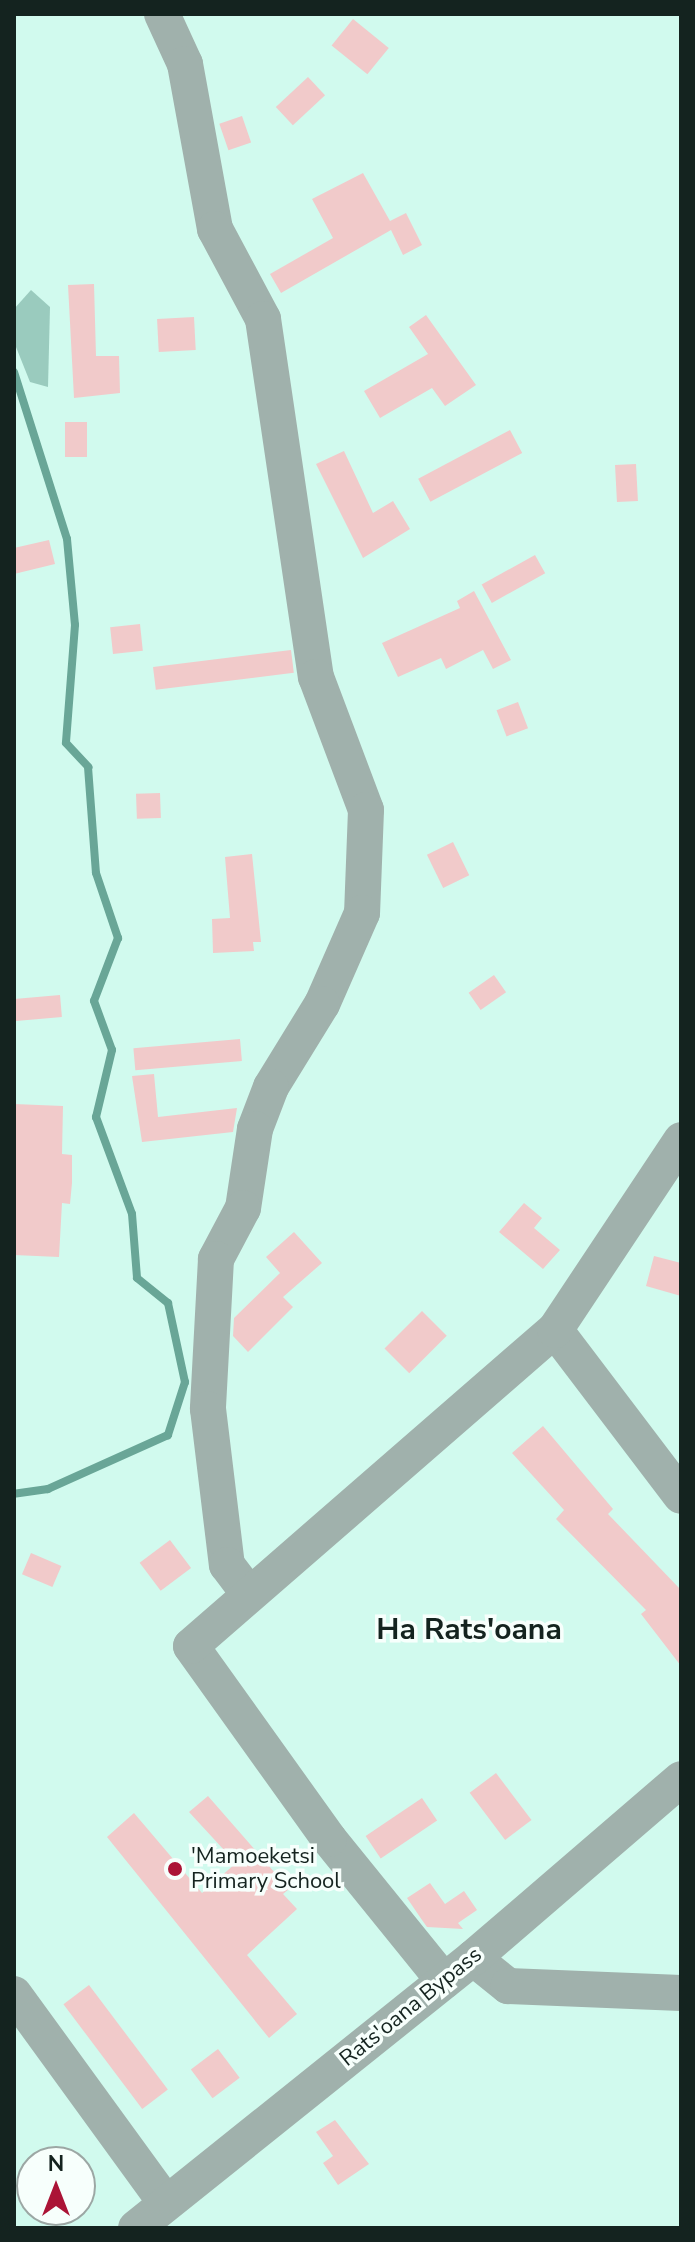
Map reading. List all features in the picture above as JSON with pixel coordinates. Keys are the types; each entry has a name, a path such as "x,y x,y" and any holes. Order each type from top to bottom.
{"street":[{"path":"162,14 185,64 215,229 263,319 316,677 366,810 362,913 322,1004 271,1087 255,1129 243,1208 216,1259 208,1409 227,1565 247,1592"},
{"path":"444,1981 329,1839 191,1646 247,1592 555,1330 681,1140"},
{"path":"555,1330 681,1496"},
{"name":"Rats'oana Bypass","path":"136,2228 473,1958 681,1779"},
{"path":"473,1958 508,1986 681,1993"},
{"path":"14,1994 165,2202"}],"green space":[{"path":"31,290 50,307 48,387 30,382 14,342 14,309"}],"building":[{"path":"353,19 389,48 367,74 332,45"},
{"path":"308,77 325,95 293,125 276,107"},
{"path":"242,116 251,142 228,150 219,124"},
{"path":"363,173 390,221 406,213 422,245 403,255 391,230 281,293 270,274 333,238 312,199"},
{"path":"94,284 96,356 119,356 120,393 74,398 68,285"},
{"path":"426,315 476,385 445,406 432,388 380,418 364,391 428,354 409,327"},
{"path":"194,317 196,350 159,352 157,319"},
{"path":"65,422 87,422 87,457 65,457"},
{"path":"510,430 522,453 430,502 418,479"},
{"path":"344,451 373,513 393,501 410,529 363,558 316,464"},
{"path":"636,464 638,501 617,502 615,465"},
{"path":"49,540 55,564 14,574 14,548"},
{"path":"535,555 545,573 492,603 482,585"},
{"path":"474,591 511,660 493,669 483,650 446,669 441,658 398,677 382,643 460,608 457,601"},
{"path":"140,624 143,651 113,654 110,627"},
{"path":"291,650 294,673 156,690 153,667"},
{"path":"518,702 528,728 507,736 497,710"},
{"path":"160,793 161,818 137,819 136,794"},
{"path":"453,842 469,875 443,888 427,855"},
{"path":"252,854 261,942 253,942 254,951 213,953 212,919 230,918 225,857"},
{"path":"494,975 506,992 481,1010 469,993"},
{"path":"60,995 62,1017 16,1021 14,999"},
{"path":"240,1039 242,1061 135,1070 133,1048"},
{"path":"154,1074 158,1117 237,1108 233,1132 142,1142 132,1076"},
{"path":"14,1104 63,1106 62,1154 72,1155 72,1183 70,1204 62,1203 59,1257 14,1255"},
{"path":"524,1203 542,1218 534,1228 560,1250 543,1269 499,1232"},
{"path":"294,1232 322,1263 283,1297 293,1307 248,1352 233,1336 234,1318 280,1273 266,1257"},
{"path":"654,1256 681,1263 681,1296 646,1286"},
{"path":"422,1311 447,1336 409,1373 385,1348"},
{"path":"543,1426 613,1509 608,1514 681,1590 681,1666 641,1614 646,1610 556,1519 564,1510 512,1453"},
{"path":"170,1540 191,1568 161,1591 140,1563"},
{"path":"31,1553 61,1566 52,1587 22,1574"},
{"path":"496,1773 532,1820 505,1840 470,1793"},
{"path":"208,1796 289,1889 283,1894 297,1909 247,1955 297,2014 269,2038 107,1837 134,1813 202,1893 236,1863 189,1812"},
{"path":"422,1798 437,1820 381,1858 366,1836"},
{"path":"430,1883 445,1904 464,1891 477,1910 458,1923 463,1929 427,1927 407,1898"},
{"path":"89,1985 168,2090 142,2109 63,2004"},
{"path":"218,2049 240,2078 213,2098 191,2069"},
{"path":"335,2120 369,2164 338,2185 323,2163 333,2156 316,2132"}],"waterway":[{"path":"14,372 67,539 75,625 66,743 88,767 96,873 118,938 94,1001 112,1050 96,1117 132,1214 137,1278 168,1303 185,1382 168,1435 48,1489 14,1494"}],"place":[{"name":"'Mamoeketsi Primary School","path":"175,1869"}],"district":[{"name":"Ha Rats'oana","path":"469,1630"}]}
